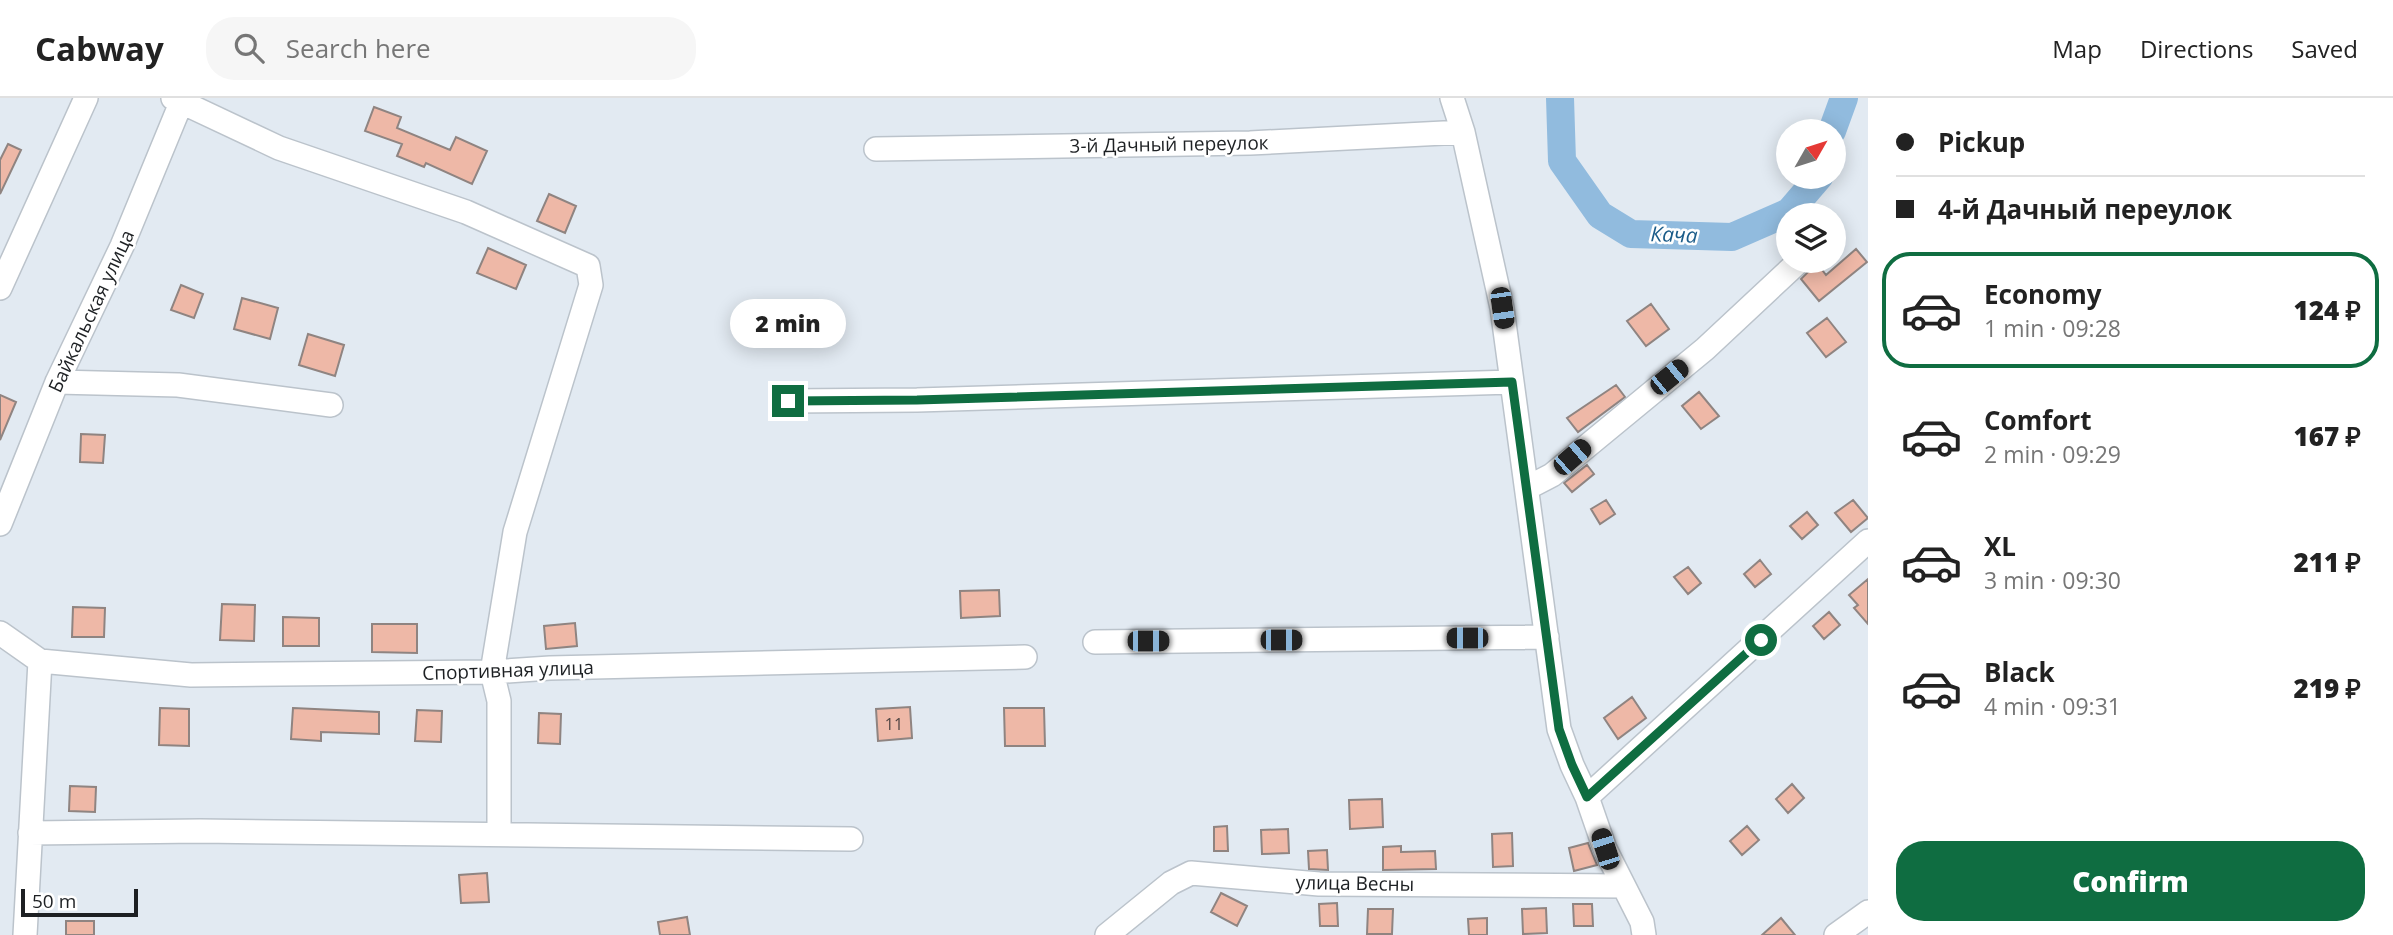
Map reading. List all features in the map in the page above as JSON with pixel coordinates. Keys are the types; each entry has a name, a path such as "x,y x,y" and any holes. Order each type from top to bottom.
{"street":[{"path":"0,288 86,98"},
{"path":"1452,98 1463,132 1502,308 1559,729 1605,849 1642,922 1644,935"},
{"path":"179,99 279,148 466,212 588,265 591,285 515,532 492,673 499,701 499,834"},
{"name":"Байкальская улица","path":"0,524 57,382 121,246 179,99"},
{"name":"3-й Дачный переулок","path":"876,149 1250,143 1463,132"},
{"path":"1527,488 1552,475 1705,349 1786,273"},
{"path":"57,382 178,385 331,405"},
{"path":"788,401 945,399 1512,382"},
{"path":"1587,797 1868,541"},
{"name":"Спортивная улица","path":"0,633 40,661 191,675 492,673 550,668 1025,657"},
{"path":"1095,642 1547,637"},
{"path":"25,935 40,661"},
{"path":"30,833 200,831 851,839"},
{"name":"улица Весны","path":"1107,935 1171,883 1191,873 1319,884 1623,886"},
{"path":"1836,935 1868,912"}],"building":[{"path":"374,107 401,117 397,128 450,150 456,137 487,151 472,184 426,163 424,167 397,156 402,144 365,131"},
{"path":"8,144 21,150 0,194 0,160"},
{"path":"549,194 576,206 565,233 537,221"},
{"path":"488,248 526,265 516,289 477,273"},
{"path":"1856,249 1867,262 1819,301 1801,279 1807,273 1846,273 1846,258"},
{"path":"181,285 203,294 194,318 171,310"},
{"path":"242,298 278,308 270,339 234,329"},
{"path":"1651,304 1669,329 1646,346 1627,321"},
{"path":"1827,318 1846,342 1826,357 1807,333"},
{"path":"308,334 344,345 335,376 299,365"},
{"path":"1616,385 1625,397 1578,432 1567,418"},
{"path":"1699,392 1719,416 1701,429 1682,406"},
{"path":"0,395 16,402 0,440"},
{"path":"81,434 105,435 103,463 80,462"},
{"path":"1587,465 1594,474 1572,492 1564,483"},
{"path":"1606,500 1615,514 1600,524 1591,509"},
{"path":"1853,500 1868,518 1851,532 1835,513"},
{"path":"1807,512 1818,525 1802,539 1790,526"},
{"path":"1760,560 1771,574 1755,587 1744,574"},
{"path":"1688,567 1701,583 1688,594 1674,577"},
{"path":"1868,579 1868,624 1854,608 1858,605 1849,595"},
{"path":"999,590 1000,616 961,618 960,591"},
{"path":"222,604 255,605 254,641 220,640"},
{"path":"73,607 105,608 104,637 72,637"},
{"path":"1829,612 1840,625 1824,639 1813,626"},
{"path":"283,617 319,618 319,646 283,646"},
{"path":"575,623 577,646 546,649 544,626"},
{"path":"372,624 417,624 417,653 372,652"},
{"path":"1632,697 1646,718 1618,739 1604,718"},
{"path":"910,707 912,738 878,741 876,709"},
{"path":"160,708 189,709 189,746 159,745"},
{"path":"293,708 379,712 379,734 321,732 321,741 291,739"},
{"path":"1004,708 1044,708 1045,746 1005,746"},
{"path":"417,710 442,711 441,742 415,741"},
{"path":"539,713 561,714 560,744 538,743"},
{"path":"1792,784 1804,798 1788,813 1776,799"},
{"path":"70,786 96,787 95,812 69,811"},
{"path":"1382,799 1383,827 1350,829 1349,800"},
{"path":"1227,826 1228,851 1214,851 1214,827"},
{"path":"1747,826 1759,840 1742,855 1730,841"},
{"path":"1288,829 1289,853 1262,854 1261,830"},
{"path":"1512,833 1513,866 1493,867 1492,834"},
{"path":"1588,843 1597,865 1574,871 1569,848"},
{"path":"1401,846 1401,852 1435,851 1436,869 1383,870 1383,847"},
{"path":"1327,850 1328,870 1309,869 1308,851"},
{"path":"487,873 489,902 461,903 459,875"},
{"path":"1221,893 1247,906 1237,926 1211,912"},
{"path":"1337,903 1338,926 1320,926 1319,904"},
{"path":"1573,904 1592,904 1593,926 1574,926"},
{"path":"1546,908 1547,933 1523,934 1522,909"},
{"path":"1368,909 1393,909 1392,934 1367,934"},
{"path":"687,917 690,935 660,935 658,922"},
{"path":"1487,918 1487,935 1469,935 1468,919"},
{"path":"1781,918 1795,935 1762,935"},
{"path":"66,921 94,921 94,935 66,935"}],"waterway":[{"name":"Кача","path":"1560,98 1562,161 1600,215 1631,234 1732,237 1789,212 1809,189"},
{"name":"Кача","path":"1836,119 1844,98"}],"route":[{"path":"788,401 917,400 1512,382 1559,729 1587,797 1761,640"}]}
